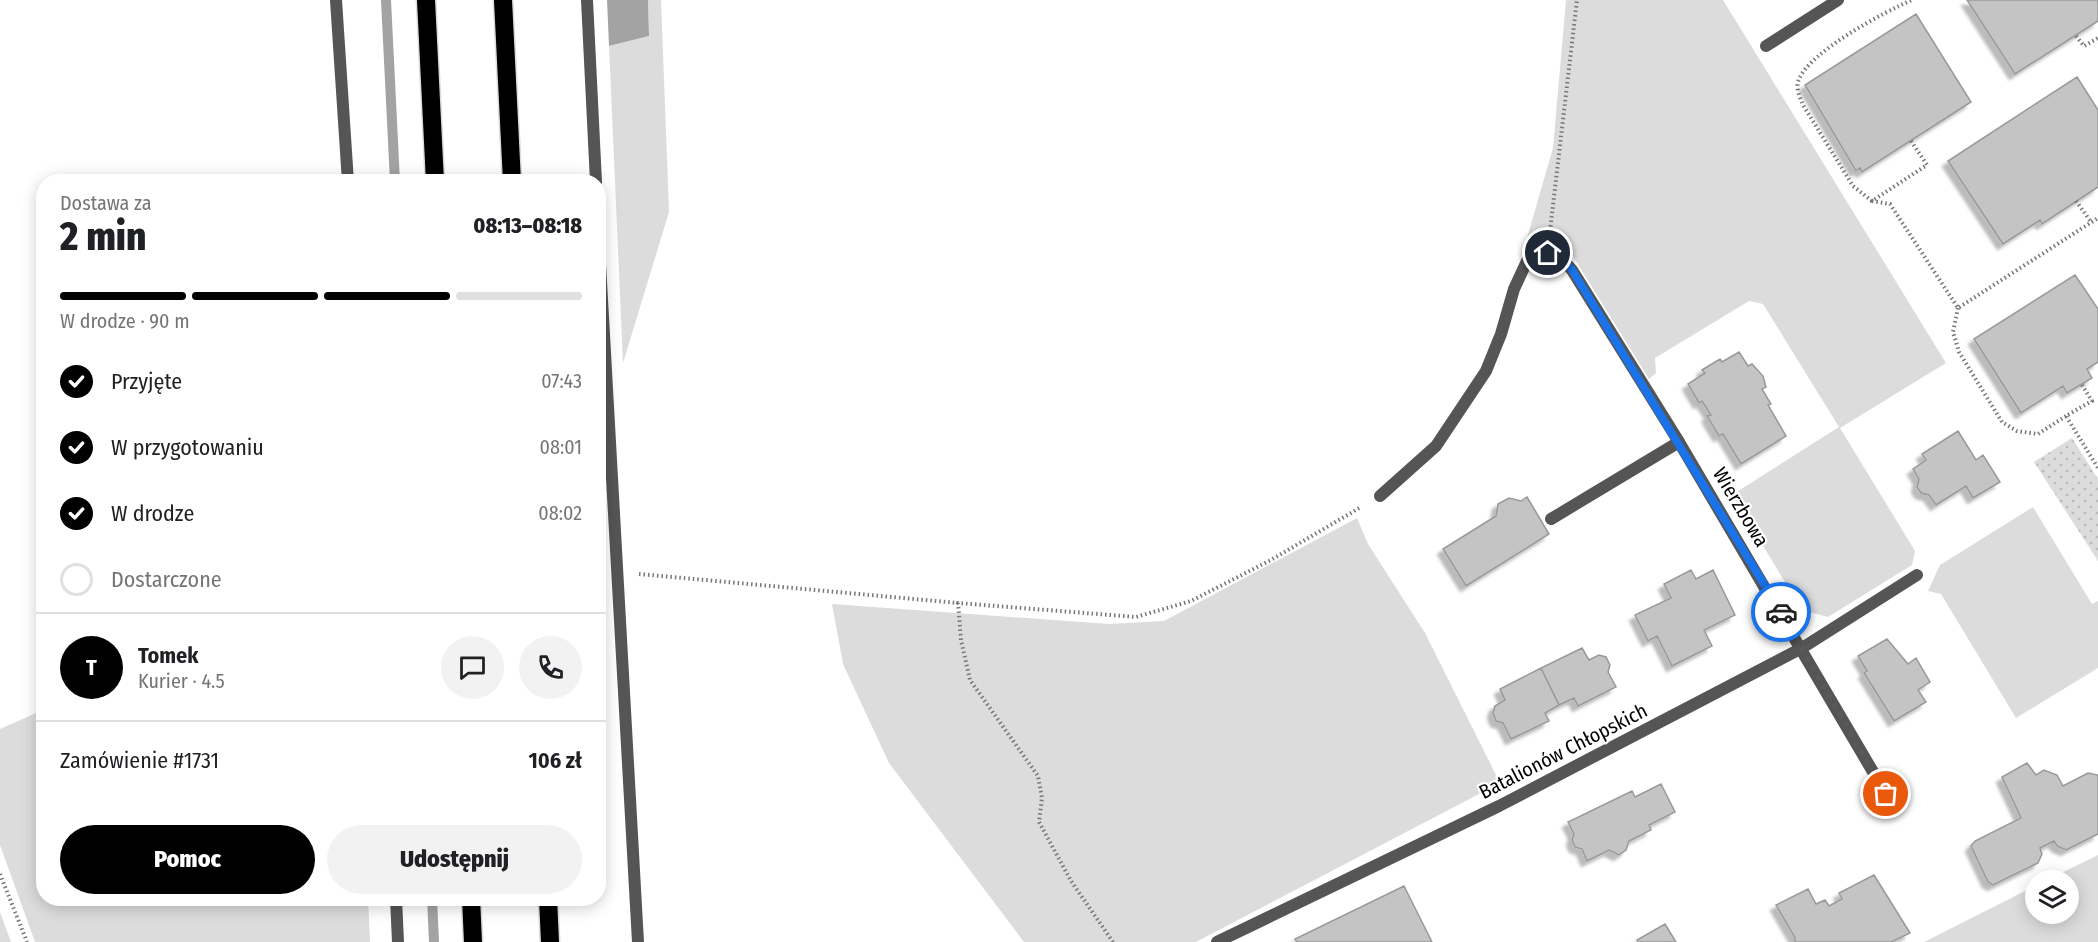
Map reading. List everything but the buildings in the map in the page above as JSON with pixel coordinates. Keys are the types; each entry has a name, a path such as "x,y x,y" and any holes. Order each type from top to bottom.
{"highway":[{"path":"426,0 435,174"},
{"path":"502,0 512,174"},
{"path":"471,906 473,942"},
{"path":"548,906 550,942"}],"street":[{"path":"336,0 347,174"},
{"path":"587,0 596,174"},
{"path":"1766,46 1838,0"},
{"path":"1380,496 1436,446 1486,371 1501,334 1514,289 1527,261 1548,253"},
{"name":"Wierzbowa","path":"1548,253 1563,260 1572,270 1679,442 1886,794"},
{"path":"606,366 638,942"},
{"path":"1551,519 1679,442"},
{"name":"Batalionów Chłopskich","path":"1217,942 1499,806 1802,648 1917,575"},
{"path":"396,906 398,942"}],"path":[{"path":"1548,253 1577,0"},
{"path":"1912,0 1877,16 1844,36 1810,65 1798,79 1798,93 1803,105 1853,186 1872,201 1890,204 1958,308 1953,332 1959,352 2002,422 2017,431 2038,434 2092,401 2082,385"},
{"path":"2076,36 2084,46 2098,38"},
{"path":"1872,201 1927,165 1911,141"},
{"path":"2076,201 2091,222"},
{"path":"1958,308 2098,218"},
{"path":"2066,416 2098,468"},
{"path":"618,572 1136,617 1191,602 1271,560 1380,496"},
{"path":"958,603 960,640 970,680 1038,776 1042,798 1039,822 1071,881 1113,942"},
{"path":"0,874 27,942"}],"shaded area":[{"path":"607,0 648,0 649,36 609,46"},
{"path":"648,0 661,0 669,212 623,363 609,46 649,36"},
{"path":"1566,0 1723,0 1946,363 1840,428 1915,551 1912,565 1828,617 1802,610 1732,495 1839,427 1763,304 1749,301 1655,358 1656,373 1649,379 1569,250 1525,245 1553,148"},
{"path":"2072,438 2098,479 2098,561 2034,462"},
{"path":"2033,507 2092,604 2098,601 2098,668 2016,718 1941,594 1928,591 1940,565"},
{"path":"1357,518 1368,544 1425,633 1500,783 1196,942 1024,942 889,763 843,664 832,604 1109,624 1164,621"},
{"path":"36,713 36,906 368,906 370,942 35,942 0,845 0,729"},
{"path":"2098,855 2098,942 1924,942 2025,891 2025,924 2079,924 2079,870 2067,870"},
{"path":"0,912 11,942 0,942"}],"waterway":[{"path":"386,0 395,174"},
{"path":"432,906 434,942"}],"way so far":[{"path":"1781,612 1886,794"}],"route":[{"path":"1548,253 1563,260 1572,270 1781,612"}]}
